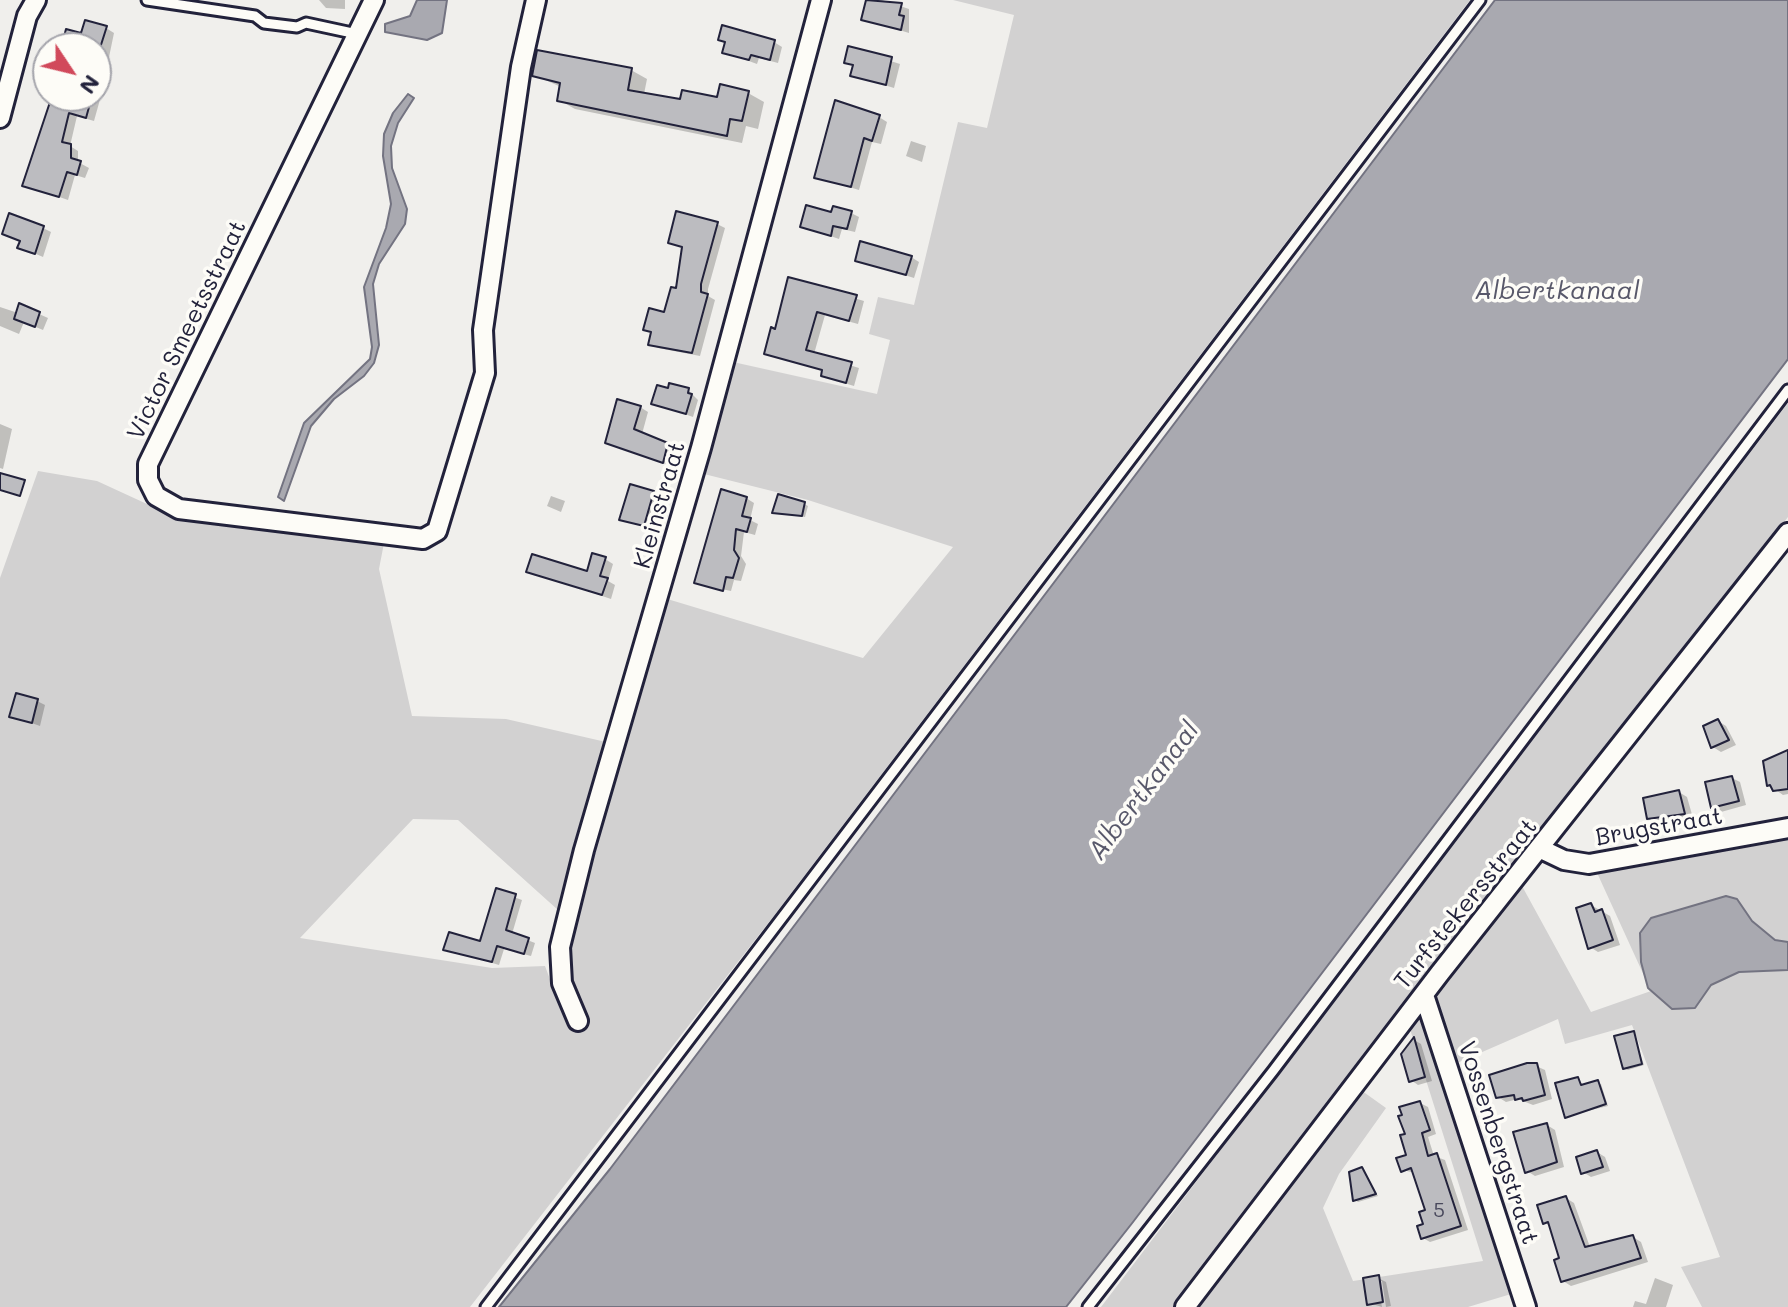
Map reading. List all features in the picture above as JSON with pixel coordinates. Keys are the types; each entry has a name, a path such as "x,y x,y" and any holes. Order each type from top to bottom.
{"street":[{"path":"0,118 6,75 27,16 36,0"},
{"name":"Victor Smeetsstraat","path":"374,0 148,464 148,480 156,496 179,509 423,539 437,531 442,523 485,373 483,330 521,67 536,0"},
{"name":"Kleinstraat","path":"578,1021 562,983 560,947 584,850 701,448 821,0"},
{"name":"Turfstekersstraat","path":"1185,1307 1424,995 1788,533"},
{"name":"Brugstraat","path":"1541,849 1564,860 1589,864 1788,828"},
{"name":"Vossenbergstraat","path":"1424,995 1526,1307"}],"lane":[{"path":"147,0 255,16 264,23 297,27 306,23 357,34"},
{"path":"486,1307 656,1089 1480,0"},
{"path":"1088,1307 1273,1071 1788,390"}],"shaded area":[{"path":"953,0 1470,0 776,913 470,1307 0,1307 0,578 38,471 97,481 173,516 384,543 379,569 412,716 506,719 606,742 558,910 458,820 413,819 300,938 492,968 545,966 557,998 570,1018 583,1002 565,967 567,942 664,598 863,658 953,547 808,500 704,474 733,362 877,394 890,340 869,334 878,297 914,305 958,122 987,128 1014,15"},
{"path":"1788,403 1788,517 1173,1307 1101,1307"},
{"path":"1788,822 1788,1307 1702,1307 1681,1267 1720,1257 1632,1025 1565,1044 1558,1019 1457,1063 1531,1288 1468,1307 1194,1307 1358,1088 1386,1108 1339,1174 1323,1208 1353,1281 1483,1261 1409,1026 1522,886 1591,1012 1651,991 1588,853"}],"water":[{"path":"417,0 447,0 442,33 427,40 385,32 385,24 410,16"},
{"name":"Albertkanaal","path":"1495,0 1788,0 1788,359 1133,1222 1066,1307 499,1307 610,1169"},
{"path":"408,94 414,98 398,123 391,146 392,168 407,209 405,224 379,264 373,284 379,345 374,363 364,376 334,399 311,426 284,501 278,497 304,423 370,359 372,347 364,287 386,228 391,204 383,156 384,134 393,113"},
{"path":"1726,896 1737,899 1752,921 1775,940 1788,942 1788,970 1739,972 1711,985 1695,1008 1672,1009 1648,988 1641,962 1640,933 1651,918"}],"building":[{"path":"866,0 902,3 899,15 904,16 901,30 861,20"},
{"path":"85,20 107,26 105,32 81,32"},
{"path":"722,25 775,40 770,60 751,55 749,60 722,53 725,42 718,40"},
{"path":"848,46 892,57 886,85 850,76 853,65 844,63"},
{"path":"537,50 632,68 628,90 680,99 682,90 717,97 720,84 749,91 742,121 730,119 727,136 557,101 560,83 532,76"},
{"path":"835,100 880,115 872,141 864,138 851,187 814,178"},
{"path":"47,112 88,112 86,118 69,113 62,142 71,144 71,158 81,161 77,175 67,172 59,197 22,186"},
{"path":"806,205 831,212 833,206 852,211 847,229 833,226 831,236 800,227"},
{"path":"676,211 718,222 701,284 701,292 708,294 692,353 648,345 651,332 643,330 649,308 664,312 671,287 676,288 682,247 668,243"},
{"path":"9,213 44,226 35,254 17,248 20,241 2,234"},
{"path":"860,241 912,256 906,275 855,261"},
{"path":"788,277 857,295 849,321 817,312 806,350 852,362 846,383 821,376 822,370 764,354 771,327 775,329"},
{"path":"19,303 40,312 35,327 14,319"},
{"path":"669,383 689,388 688,393 692,394 686,414 651,404 657,385 668,388"},
{"path":"617,399 641,406 634,429 668,443 663,463 605,443"},
{"path":"0,473 25,480 20,496 0,490"},
{"path":"630,484 654,491 644,526 619,520"},
{"path":"721,489 747,497 742,516 751,518 747,532 736,529 734,550 739,558 733,578 726,577 723,591 694,583"},
{"path":"778,494 805,502 802,516 772,513"},
{"path":"592,553 606,557 600,576 608,578 602,595 526,572 532,554 587,571"},
{"path":"16,693 38,699 32,723 9,717"},
{"path":"1718,719 1729,740 1711,748 1703,726"},
{"path":"1788,750 1788,789 1773,791 1770,785 1767,786 1763,761"},
{"path":"1732,776 1739,801 1711,808 1705,782"},
{"path":"1679,790 1685,814 1647,819 1643,798"},
{"path":"496,888 516,894 506,930 529,938 524,954 497,946 492,962 443,950 449,932 480,941"},
{"path":"1591,903 1595,912 1602,909 1613,940 1588,949 1576,908"},
{"path":"1634,1031 1642,1064 1623,1069 1614,1036"},
{"path":"1414,1037 1425,1077 1409,1082 1401,1054"},
{"path":"1527,1063 1537,1063 1545,1095 1523,1101 1522,1098 1515,1100 1514,1095 1496,1098 1489,1075"},
{"path":"1578,1077 1581,1085 1598,1080 1606,1104 1565,1118 1555,1083"},
{"path":"1420,1101 1430,1130 1422,1133 1428,1156 1437,1153 1461,1226 1421,1239 1417,1226 1423,1224 1419,1212 1425,1210 1411,1168 1401,1172 1396,1158 1406,1155 1400,1135 1405,1134 1398,1116 1402,1115 1399,1107"},
{"path":"1547,1123 1557,1162 1525,1173 1513,1132"},
{"path":"1597,1150 1603,1167 1581,1174 1576,1157"},
{"path":"1362,1167 1376,1194 1353,1201 1349,1172"},
{"path":"1566,1196 1585,1247 1633,1235 1641,1258 1561,1282 1554,1260 1559,1258 1548,1222 1543,1224 1537,1205"},
{"path":"1379,1275 1383,1302 1367,1305 1363,1278"}]}
